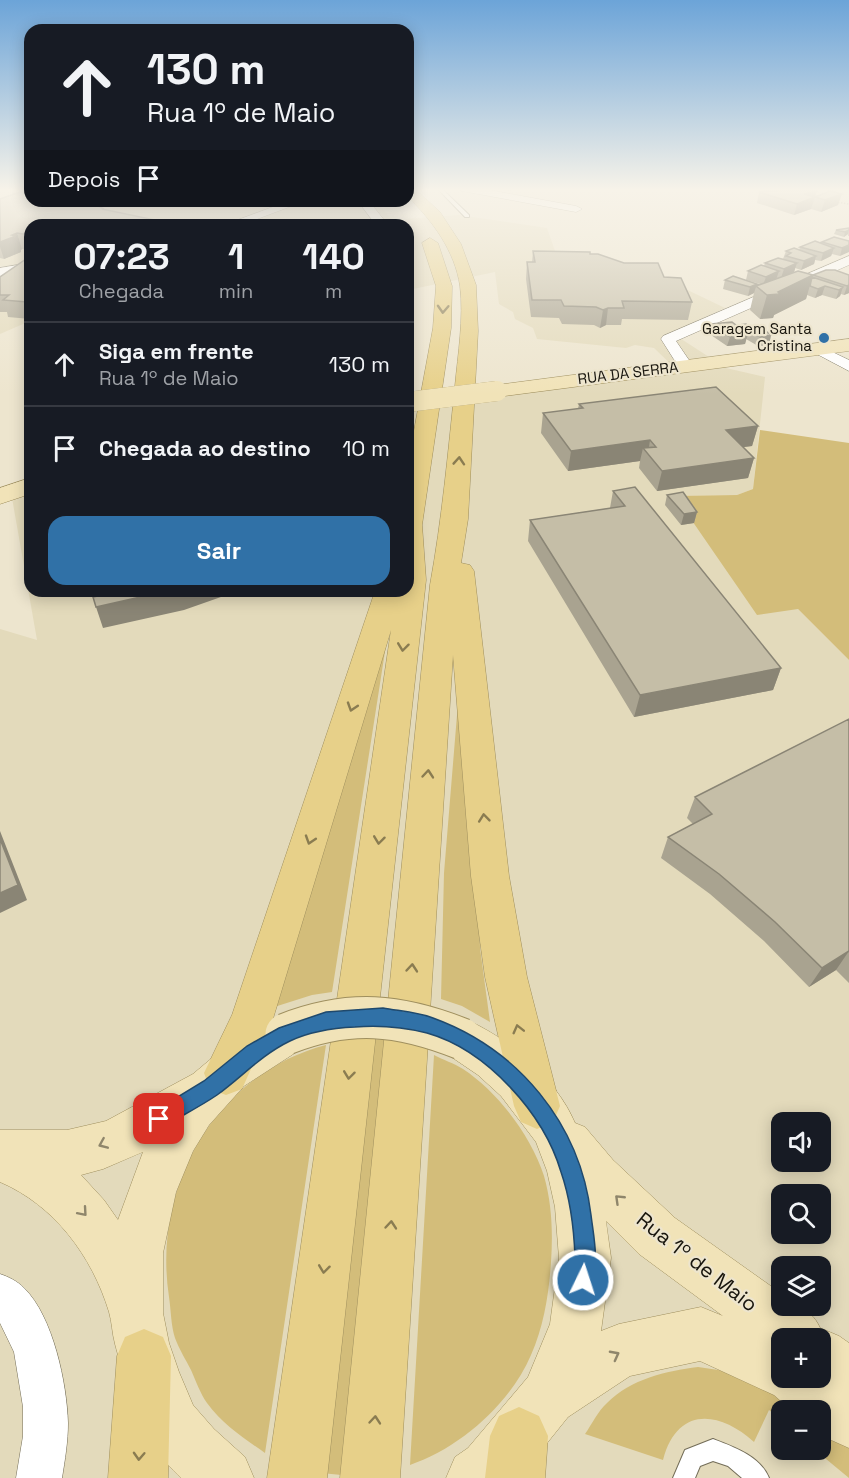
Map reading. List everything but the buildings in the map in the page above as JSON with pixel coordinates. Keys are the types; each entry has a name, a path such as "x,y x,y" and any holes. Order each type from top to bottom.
{"highway":[{"path":"414,499 442,328 444,286 435,257"},
{"path":"370,1478 444,585 455,519 469,331 468,285 458,257"},
{"path":"455,519 490,876 506,977 545,1116"},
{"path":"218,1080 250,1022 387,597"},
{"path":"297,1478 410,597"},
{"path":"138,1478 140,1334"}],"main road":[{"name":"RUA DA SERRA","path":"414,401 849,345"},
{"path":"0,497 24,487"},
{"path":"0,1156 89,1150 159,1119 218,1080 254,1052 286,1034 326,1020 383,1017 430,1025 462,1039 494,1060 517,1080 545,1116 571,1171 580,1207 585,1258 577,1324 527,1437"},
{"path":"140,1334 136,1254 146,1205 169,1149 218,1080"},
{"name":"Rua 1º de Maio","path":"545,1116 596,1177 657,1236 783,1328"},
{"path":"0,1156 43,1177 69,1196 87,1215 108,1250 173,1425 220,1475"},
{"path":"476,1478 527,1437 619,1351 700,1335 771,1366"},
{"path":"831,1363 849,1377"},
{"path":"808,1388 849,1419"}],"street":[{"path":"685,366 668,339 849,260"},
{"path":"0,272 24,268"},
{"path":"818,349 849,366"},
{"path":"0,1294 25,1326 37,1358 44,1388 46,1424 39,1478"}],"lane":[{"path":"684,1478 693,1458 713,1450 735,1458 758,1478"}],"shaded area":[{"path":"0,257 24,257 24,324 0,334 0,286 19,272 11,266 0,266"},
{"path":"414,257 582,257 650,272 725,308 672,333 726,368 765,377 753,489 737,495 676,496 798,609 849,660 849,1478 0,1478 0,629 37,640 29,597 414,597 414,406 678,371 654,348 635,345 626,348 537,339 533,328 515,319 513,312 499,304 495,272 414,289"},
{"path":"760,430 849,443 849,660 798,609 757,615 675,496 737,495 753,489"},
{"path":"24,493 24,566 12,498"},
{"path":"386,645 332,992 312,995 271,1008"},
{"path":"458,703 476,806 480,948 490,1022 462,1006 441,999 444,873"},
{"path":"371,1039 391,1040 352,1476 321,1473"},
{"path":"326,1045 265,1453 234,1431 213,1411 202,1395 177,1342 172,1323 166,1255 171,1215 182,1176 200,1140 223,1108 252,1081 287,1060"},
{"path":"434,1055 463,1069 489,1090 512,1116 531,1146 544,1176 549,1197 552,1229 551,1262 543,1321 522,1373 497,1407 465,1436 447,1448 410,1465"},
{"path":"698,1367 732,1372 784,1400 771,1400 771,1412 769,1410 754,1442 727,1424 700,1419 678,1430 669,1443 663,1460 585,1434 604,1406 616,1395 638,1382 674,1371"},
{"path":"831,1431 849,1446 849,1478 827,1460 831,1460"}],"place":[{"name":"Garagem Santa Cristina","path":"824,338"}],"route":[{"path":"159,1119 211,1088 226,1073 254,1052 286,1034 326,1020 383,1017 430,1025 462,1039 494,1060 517,1080 553,1127 571,1171 580,1207 585,1258 583,1280"}]}
